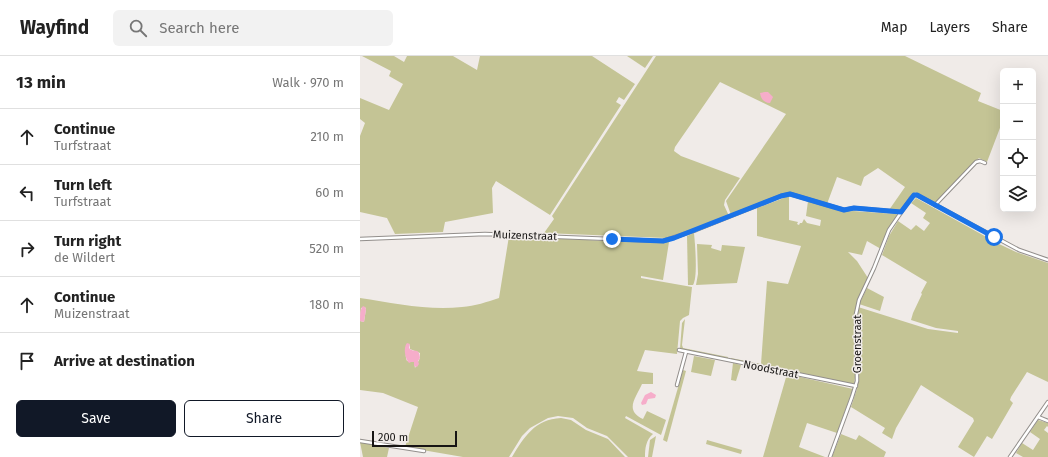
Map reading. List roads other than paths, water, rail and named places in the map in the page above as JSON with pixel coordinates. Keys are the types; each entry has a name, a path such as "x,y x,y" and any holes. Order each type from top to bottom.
{"street":[{"path":"985,163 980,161 976,162 935,204 1019,250 1048,260"},
{"name":"Muizenstraat","path":"360,239 485,234 663,241 688,233 781,196 790,194 844,210 854,208 901,212"},
{"name":"Groenstraat","path":"830,457 856,386 857,307 889,230 901,212 914,195 935,204"},
{"name":"Noodstraat","path":"679,350 856,386"},
{"path":"677,385 686,352"},
{"path":"1010,457 1048,402"},
{"path":"1038,417 1048,421"},
{"path":"360,441 424,451"}]}
